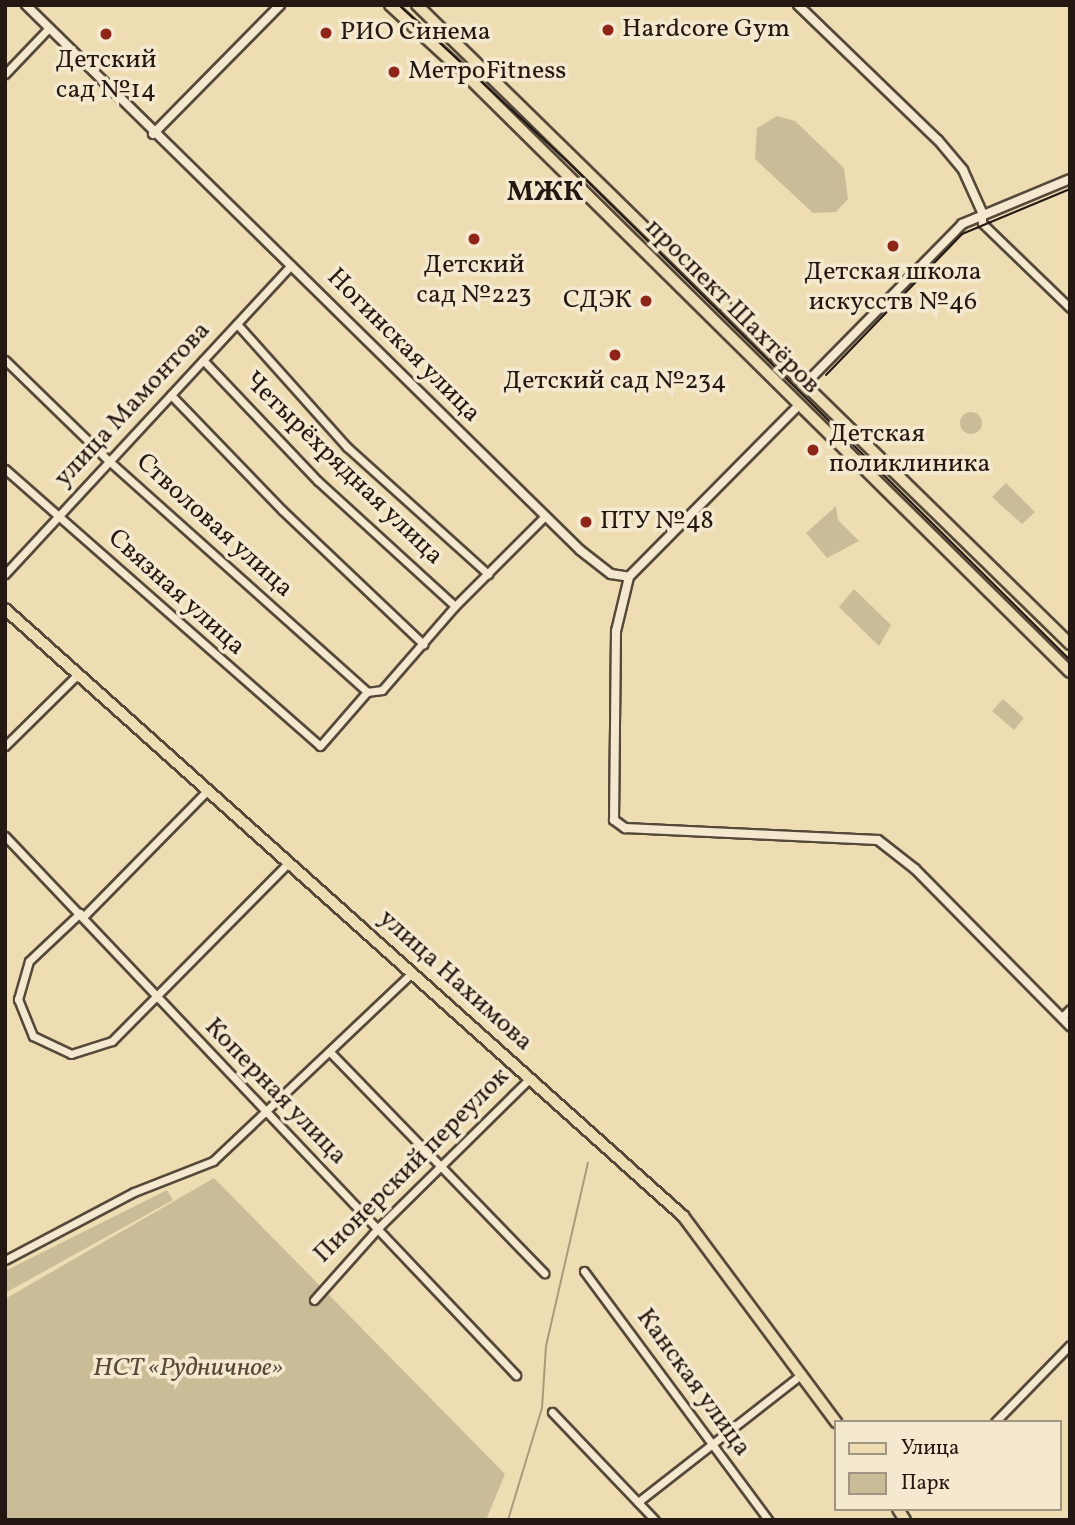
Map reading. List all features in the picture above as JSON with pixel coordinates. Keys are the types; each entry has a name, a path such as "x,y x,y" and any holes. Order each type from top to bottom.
{"main road":[{"name":"проспект Шахтёров","path":"390,5 656,261 797,407 1070,672"},
{"name":"проспект Шахтёров","path":"418,5 1070,644"},
{"name":"улица Нахимова","path":"5,609 683,1216 834,1421"}],"street":[{"name":"Ногинская улица","path":"26,5 153,134 291,265 545,516 603,569 629,577"},
{"path":"153,134 280,5"},
{"path":"798,5 938,140 963,170 982,212 982,223 1070,308"},
{"path":"5,74 49,28"},
{"path":"806,383 943,239 982,212 1070,179"},
{"name":"улица Мамонтова","path":"5,574 291,265"},
{"path":"237,324 347,447 488,574"},
{"name":"Стволовая улица","path":"5,360 109,461 367,692"},
{"name":"Четырёхрядная улица","path":"202,360 318,481 455,606"},
{"path":"170,395 423,644"},
{"path":"797,407 629,577 616,631 614,820 620,827 652,830 878,839 915,869 1070,1026"},
{"name":"Связная улица","path":"5,470 320,746 367,692"},
{"path":"367,692 382,690 455,606 545,516"},
{"path":"5,746 78,674"},
{"path":"208,790 81,915 30,961 18,986 18,999 33,1036 53,1049 82,1054 111,1041 288,863"},
{"name":"Коперная улица","path":"5,836 265,1114 379,1227 516,1375"},
{"path":"5,1260 134,1192 213,1161 413,972"},
{"path":"1062,1017 1070,1009"},
{"path":"330,1052 443,1164 544,1273"},
{"name":"Пионерский переулок","path":"314,1300 324,1283 530,1078"},
{"name":"Канская улица","path":"584,1270 768,1520"},
{"path":"997,1420 1070,1345"},
{"path":"638,1502 802,1374"},
{"path":"552,1412 655,1520"}],"green space":[{"path":"777,116 795,121 844,168 848,199 836,212 813,213 755,159 757,128"},
{"path":"971,412 979,415 982,423 979,431 971,434 963,431 960,423 963,415"},
{"path":"1006,483 1035,512 1022,524 992,497"},
{"path":"836,506 838,520 859,541 827,558 806,533"},
{"path":"854,589 891,625 879,646 839,607"},
{"path":"1003,699 1024,718 1014,730 992,711"},
{"name":"НСТ «Рудничное»","path":"214,1178 505,1474 486,1520 5,1520 5,1299"},
{"path":"167,1190 173,1200 5,1293 5,1271"}],"waterway":[{"path":"508,1520 542,1408 546,1346 588,1163"}],"tram line":[{"path":"399,5 566,160 1070,660"},
{"path":"826,375 962,234 1070,189"}],"place":[{"name":"Hardcore Gym","path":"608,30"},
{"name":"РИО Синема","path":"326,33"},
{"name":"Детский сад №14","path":"106,34"},
{"name":"МетроFitness","path":"394,72"},
{"name":"Детский сад №223","path":"474,239"},
{"name":"Детская школа искусств №46","path":"893,246"},
{"name":"СДЭК","path":"646,301"},
{"name":"Детский сад №234","path":"615,355"},
{"name":"Детская поликлиника","path":"813,450"},
{"name":"ПТУ №48","path":"586,522"}],"district":[{"name":"МЖК","path":"545,193"}]}
